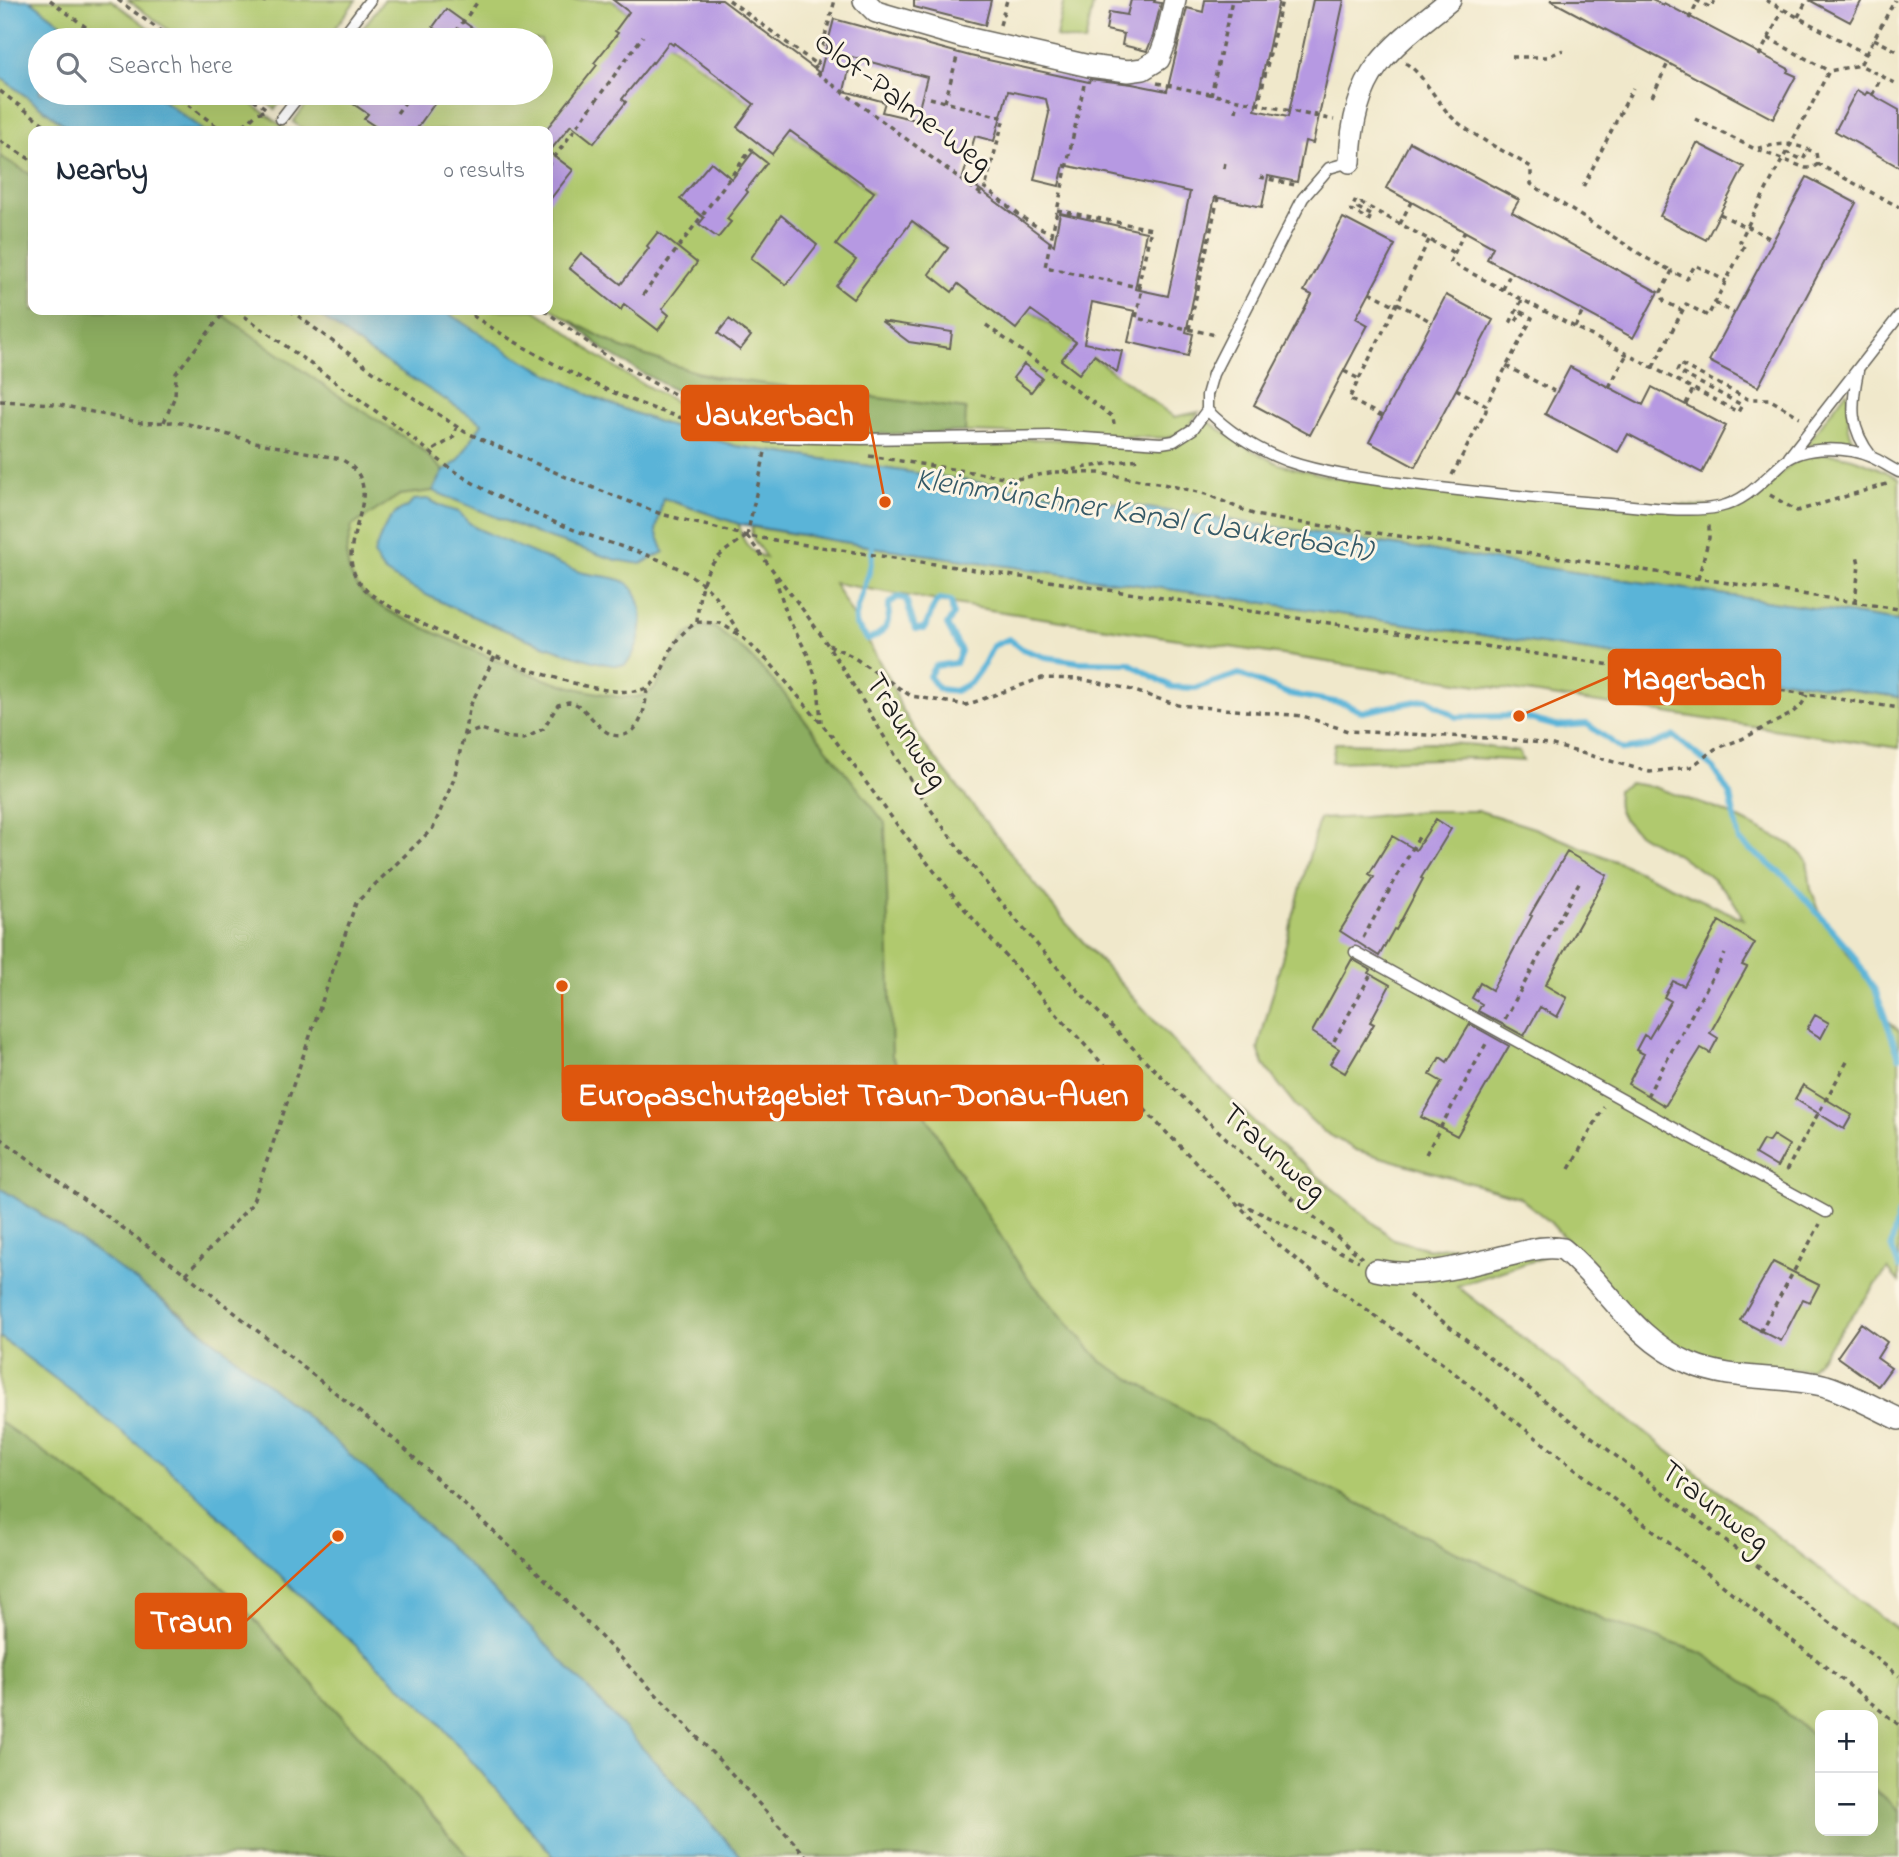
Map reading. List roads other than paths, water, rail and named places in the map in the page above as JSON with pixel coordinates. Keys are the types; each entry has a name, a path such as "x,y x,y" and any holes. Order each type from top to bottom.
{"street":[{"path":"864,0 876,12 962,37 1128,71 1143,69 1159,59 1175,0"},
{"path":"1350,162 1357,108 1377,65 1450,0"},
{"path":"1376,1270 1408,1274 1539,1249 1563,1249 1640,1330 1689,1363 1715,1371 1825,1386 1899,1419"}],"lane":[{"path":"349,28 370,0"},
{"path":"281,120 292,105"},
{"path":"768,437 862,439 1053,436 1161,443 1174,441 1193,429 1207,410 1207,395 1213,374 1290,220 1309,191 1329,168 1350,162"},
{"path":"1207,410 1270,454 1324,471 1445,488 1656,507 1708,508 1734,502 1787,460 1899,316"},
{"path":"1859,368 1853,408 1854,428 1872,457"},
{"path":"1787,460 1807,452 1852,451 1872,457 1899,472"},
{"path":"1355,952 1826,1212"}],"water":[{"path":"0,0 30,0 67,28 28,28 28,98 0,77"},
{"path":"38,105 169,105 197,126 66,126"},
{"name":"Kleinmünchner Kanal (Jaukerbach)","path":"320,315 451,315 515,356 597,399 669,426 736,446 1899,621 1899,697 873,547 739,524 663,498 656,531 664,552 641,564 616,560 542,536 433,491 444,471 458,461 482,423 365,349"},
{"path":"428,499 459,512 476,528 541,556 580,572 627,583 639,601 641,624 636,647 625,665 606,664 542,645 466,614 385,572 374,554 390,519 401,509 408,507 413,500"},
{"path":"0,1188 131,1277 195,1325 318,1426 377,1479 524,1622 741,1857 554,1857 432,1715 295,1590 186,1484 0,1337"}],"waterway":[{"path":"871,539 871,562 855,624 868,640 874,637 886,627 889,604 898,597 906,599 915,629 924,629 939,599 951,601 953,615 947,625 961,651 956,663 935,666 929,676 939,689 955,691 970,683 993,646 1009,639 1022,649 1045,657 1079,662 1129,663 1172,687 1196,688 1239,674 1289,694 1346,704 1362,712 1427,699 1456,717 1519,716 1556,726 1587,724 1623,750 1649,746 1674,736 1714,769 1730,795 1739,841 1786,877 1849,949 1876,992 1899,1057"},
{"path":"1899,1214 1891,1246 1899,1267"}],"place":[{"name":"Jaukerbach","path":"885,502"},
{"name":"Magerbach","path":"1519,716"},
{"name":"Europaschutzgebiet Traun-Donau-Auen","path":"562,986"},
{"name":"Traun","path":"338,1536"}]}
